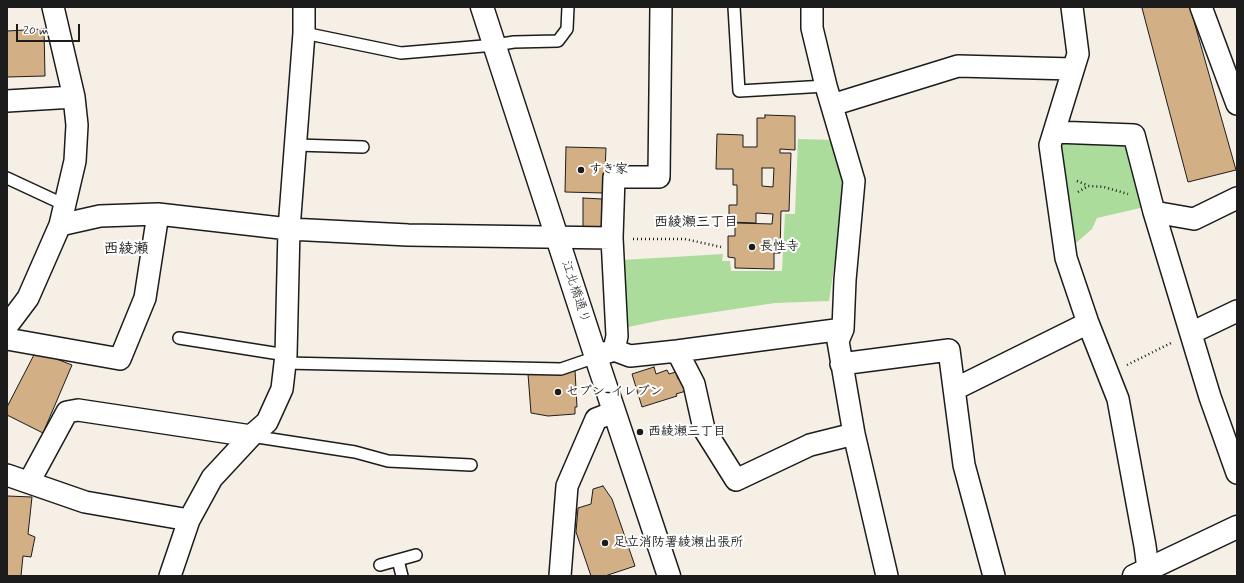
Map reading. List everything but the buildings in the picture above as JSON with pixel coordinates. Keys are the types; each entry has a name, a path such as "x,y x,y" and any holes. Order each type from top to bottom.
{"main road":[{"name":"江北橋通り","path":"482,7 558,237 605,353 614,412 669,576"},
{"path":"1141,572 1237,527"}],"street":[{"path":"7,326 28,298 60,225 75,161 77,125 74,97 53,7"},
{"path":"170,576 189,520 212,478 251,436 267,422 282,390 285,359 290,229 304,33 304,7"},
{"path":"661,7 659,176 614,177 612,238 617,336 605,353 630,356 677,352 843,329"},
{"path":"812,7 812,28 829,95 854,181 844,280 843,329 838,341 854,434 886,576"},
{"path":"1072,7 1078,54 1050,145 1066,258 1088,323 1118,399 1145,546 1141,572"},
{"path":"1202,7 1237,104"},
{"path":"829,95 958,66 1073,69"},
{"path":"7,101 74,97"},
{"path":"1054,132 1134,134 1153,207 1210,397 1237,473"},
{"path":"1153,207 1194,219 1237,198"},
{"path":"60,225 100,216 158,214 290,229 408,235 612,238"},
{"path":"7,339 120,359 145,298 158,214"},
{"path":"1191,333 1237,311"},
{"path":"955,389 1088,323"},
{"path":"841,364 949,350 964,465 994,576"},
{"path":"677,352 694,384 704,429 736,480 810,444 854,434"},
{"path":"29,482 67,412 78,410 251,436"},
{"path":"560,576 567,486 596,419 614,412"},
{"path":"7,475 85,502 189,520"}],"lane":[{"path":"304,33 400,53 514,42 558,41 567,30 568,7"},
{"path":"734,7 739,91 829,95"},
{"path":"296,145 363,147"},
{"path":"7,178 65,205"},
{"path":"179,338 285,359 561,369 605,353"},
{"path":"251,436 355,452 388,461 471,465"},
{"path":"380,565 416,555"},
{"path":"398,560 402,576"}],"path":[{"path":"1058,204 1088,186 1104,187 1153,207"},
{"path":"612,238 686,239 721,246"},
{"path":"1109,374 1191,333"}],"green space":[{"path":"1056,134 1132,136 1149,206 1097,218 1092,229 1069,249"},
{"path":"798,139 834,140 843,178 842,213 829,301 775,303 662,320 623,328 622,260 723,254 722,261 730,261 731,271 782,271 785,214 795,214"}],"place":[{"name":"すき家","path":"581,170"},
{"name":"長性寺","path":"752,247"},
{"name":"セブン-イレブン","path":"558,392"},
{"name":"西綾瀬三丁目","path":"640,432"},
{"name":"足立消防署綾瀬出張所","path":"605,543"}],"district":[{"name":"西綾瀬三丁目","path":"696,223"},
{"name":"西綾瀬","path":"126,250"}]}
